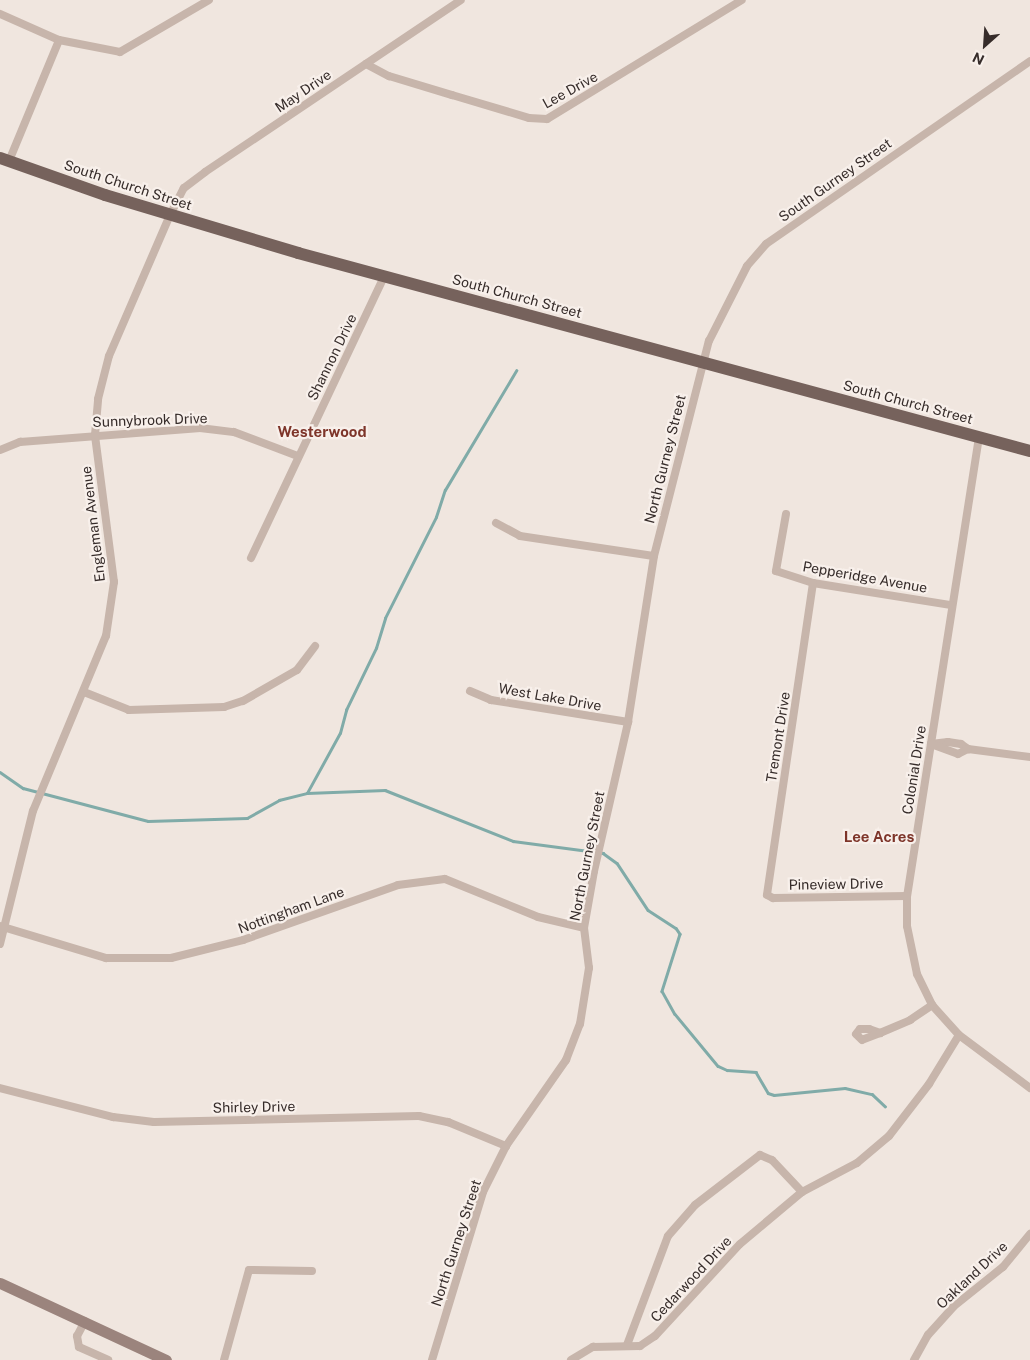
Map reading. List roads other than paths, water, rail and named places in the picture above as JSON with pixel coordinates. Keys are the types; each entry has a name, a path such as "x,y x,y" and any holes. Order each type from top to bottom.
{"main road":[{"name":"South Church Street","path":"5,159 170,215 384,276 1030,451"}],"street":[{"path":"0,14 59,40 120,52 209,0"},
{"name":"May Drive","path":"170,215 184,188 205,172 461,0"},
{"name":"Lee Drive","path":"366,64 389,76 530,118 547,119 742,0"},
{"path":"5,159 59,40"},
{"name":"South Gurney Street","path":"702,361 747,266 766,244 1030,61"},
{"name":"Engleman Avenue","path":"0,944 2,927 33,811 106,636 114,582 95,435 98,399 109,356 170,215"},
{"name":"Shannon Drive","path":"251,558 384,276"},
{"name":"North Gurney Street","path":"432,1360 483,1192 506,1146 557,1075 574,1042 589,968 584,928 628,722 654,556 702,361"},
{"name":"Sunnybrook Drive","path":"0,450 20,442 200,428 234,432 298,456"},
{"name":"Colonial Drive","path":"979,437 951,605 907,896 911,951 917,974 932,1005 959,1036 1030,1088"},
{"name":"Pepperidge Avenue","path":"786,514 776,571 814,583 951,605"},
{"path":"496,523 520,536 654,556"},
{"name":"Tremont Drive","path":"767,895 814,583"},
{"path":"84,692 129,710 224,707 243,700 297,670 315,646"},
{"name":"West Lake Drive","path":"470,691 491,700 628,722"},
{"path":"931,744 961,744 968,749 1030,757"},
{"name":"Nottingham Lane","path":"2,927 106,958 171,958 227,945 398,885 445,879 538,917 584,928"},
{"name":"Pineview Drive","path":"767,895 773,898 907,896"},
{"path":"880,1033 910,1020 932,1005"},
{"name":"Cedarwood Drive","path":"571,1360 593,1347 640,1346 655,1336 740,1244 802,1192 857,1163 889,1136 929,1084 959,1036"},
{"name":"Shirley Drive","path":"0,1088 113,1117 154,1122 419,1116 448,1122 506,1146"},
{"path":"626,1345 668,1236 695,1205 760,1155 772,1160 802,1192"},
{"name":"Oakland Drive","path":"914,1360 928,1336 953,1307 1003,1267 1030,1234"},
{"path":"224,1360 249,1270 312,1271"},
{"path":"0,1283 166,1360"},
{"path":"85,1321 78,1336 80,1347 108,1360"}],"waterway":[{"path":"307,793 340,733 346,710 376,648 385,618 436,517 445,490 516,371"},
{"path":"0,772 23,788 148,821 247,818 279,800 307,793 385,790 513,841 603,853 617,863 648,910 676,928 680,934 662,991 675,1014 718,1066 727,1070 756,1072 768,1093 774,1095 845,1088 872,1094 885,1106"}],"district":[{"name":"Westerwood","path":"322,432"},
{"name":"Lee Acres","path":"879,837"}]}
